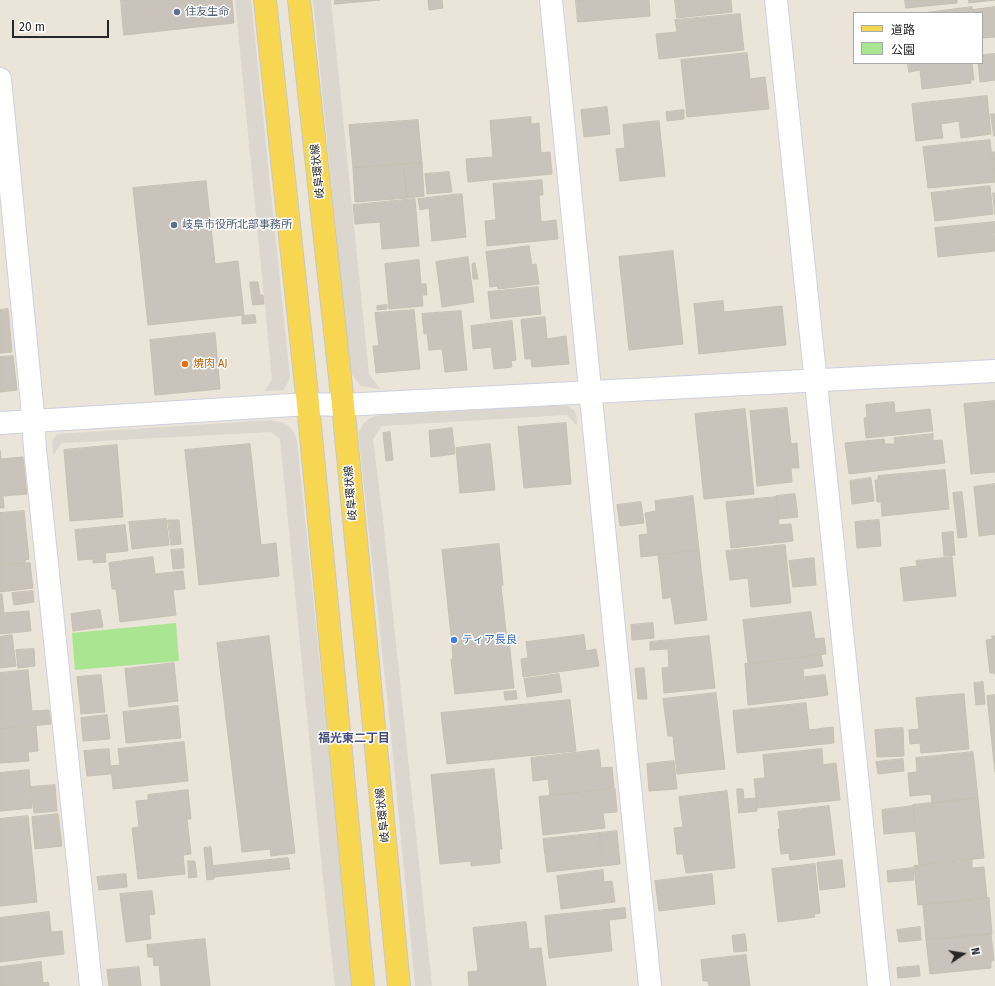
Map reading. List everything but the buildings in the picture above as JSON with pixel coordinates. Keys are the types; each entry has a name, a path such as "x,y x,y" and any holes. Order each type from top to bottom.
{"main road":[{"path":"265,0 308,404 364,986"},
{"name":"岐阜環状線","path":"299,0 343,405 399,986"}],"street":[{"path":"551,0 650,986"},
{"path":"776,0 879,986"},
{"path":"0,79 35,449 91,986"},
{"path":"0,423 308,404 343,405 995,371"}],"green space":[{"path":"176,623 179,661 75,670 72,633"}],"shaded area":[{"path":"235,0 251,0 290,378 284,390 265,391 272,379"},
{"path":"313,0 331,0 369,374 380,389 361,386 350,372"},
{"path":"566,405 574,410 577,417 577,426 567,415 382,426 373,439 382,511 432,986 415,986 390,724 358,433 364,423 370,418 379,415"},
{"path":"270,420 288,425 294,433 297,441 353,986 335,986 322,869 280,439 271,432 62,443 53,455 52,441 57,434"}],"place":[{"name":"住友生命","path":"177,12"},
{"name":"岐阜市役所北部事務所","path":"174,225"},
{"name":"焼肉 AJ","path":"185,364"},
{"name":"ティア長良","path":"454,640"}],"district":[{"name":"福光東二丁目","path":"354,739"}]}
